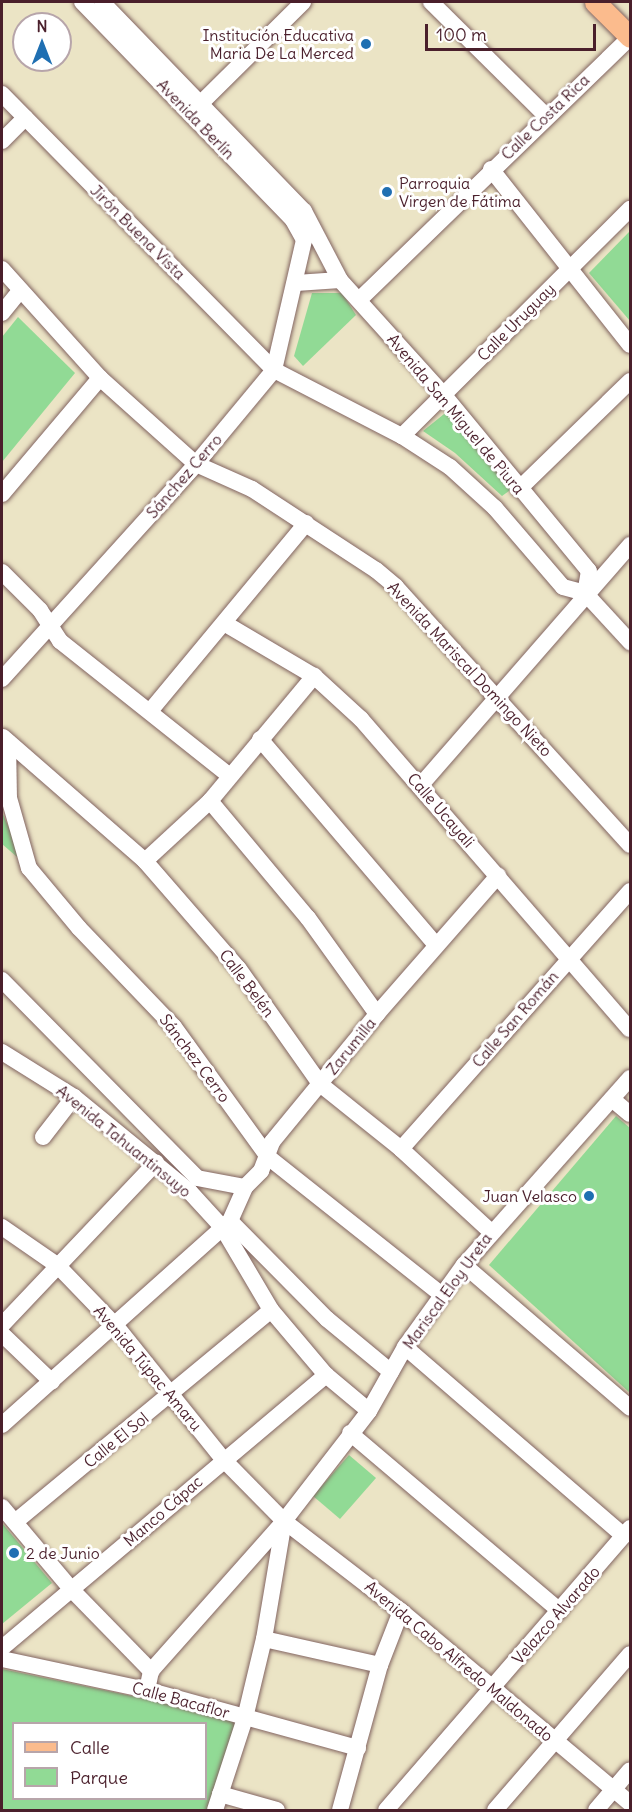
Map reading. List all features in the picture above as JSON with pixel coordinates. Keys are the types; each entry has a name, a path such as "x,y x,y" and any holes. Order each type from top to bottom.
{"main road":[{"path":"595,2 630,37"}],"street":[{"name":"Avenida Berlín","path":"82,2 304,211 311,237"},
{"name":"Avenida Berlín","path":"102,2 196,109"},
{"path":"278,2 291,14"},
{"path":"196,109 303,2"},
{"path":"431,2 546,116"},
{"name":"Calle Costa Rica","path":"358,300 630,37"},
{"name":"Jirón Buena Vista","path":"2,94 274,370"},
{"path":"2,141 25,118"},
{"path":"491,169 572,267 630,345"},
{"name":"Calle Uruguay","path":"402,436 630,210"},
{"name":"Avenida San Miguel de Piura","path":"311,237 340,280 443,394 519,489 589,571 585,593"},
{"name":"Sánchez Cerro","path":"2,680 196,465 274,370 296,283 311,237"},
{"name":"Avenida Mariscal Domingo Nieto","path":"2,269 99,378 196,465 252,489 306,523 396,587 500,698 630,845"},
{"path":"296,283 340,280"},
{"path":"2,313 20,291"},
{"name":"Avenida San Miguel de Piura","path":"274,370 402,436 450,467 495,508 563,587 585,593 630,642"},
{"path":"2,494 99,378"},
{"path":"519,489 630,381"},
{"path":"151,710 306,523"},
{"path":"420,786 500,698 585,593 630,545"},
{"path":"2,572 50,626 60,641 151,710 230,776"},
{"name":"Calle Ucayali","path":"224,623 314,676 361,718 630,1029"},
{"path":"145,861 210,801 314,676"},
{"name":"Sánchez Cerro","path":"5,739 9,798 29,868 79,928 174,1027 268,1157 442,1295"},
{"name":"Calle Belén","path":"5,739 145,861 239,969 320,1084 401,1149 491,1232"},
{"path":"260,739 436,945"},
{"path":"210,801 308,918 377,1014"},
{"name":"Zarumilla","path":"226,1224 245,1187 261,1171 272,1142 377,1014 498,876"},
{"name":"Calle San Román","path":"401,1149 630,891"},
{"path":"2,980 193,1185 245,1187"},
{"name":"Avenida Tahuantinsuyo","path":"2,1053 74,1097 156,1163 193,1185 226,1224 271,1310 326,1375 369,1411"},
{"name":"Mariscal Eloy Ureta","path":"151,1671 284,1521 369,1411 405,1347 464,1265 630,1078"},
{"path":"43,1137 74,1097"},
{"path":"612,1099 630,1114"},
{"path":"2,1325 156,1163"},
{"path":"2,1425 116,1326 226,1224 327,1319 392,1372"},
{"name":"Avenida Túpac Amaru","path":"2,1227 57,1265 116,1326 223,1459 284,1521"},
{"path":"464,1265 630,1408"},
{"name":"Calle El Sol","path":"15,1522 271,1310"},
{"path":"2,1334 52,1382"},
{"path":"405,1347 627,1532"},
{"name":"Manco Cápac","path":"2,1648 223,1459 326,1375"},
{"path":"350,1433 560,1611"},
{"path":"2,1507 71,1589 151,1671 147,1690"},
{"path":"215,1810 245,1718 264,1639 284,1521"},
{"name":"Avenida Cabo Alfredo Maldonado","path":"284,1521 401,1611 630,1803"},
{"name":"Velazco Alvarado","path":"386,1810 627,1532"},
{"path":"340,1810 380,1665 401,1611"},
{"path":"264,1639 380,1665"},
{"path":"495,1810 630,1654"},
{"name":"Calle Bacaflor","path":"2,1659 147,1690 358,1748"},
{"path":"596,1810 630,1770"},
{"path":"220,1794 277,1810"}],"green space":[{"path":"629,232 630,234 630,321 589,273"},
{"path":"312,293 342,293 356,315 303,366 294,356"},
{"path":"18,317 75,373 2,462 2,337"},
{"path":"449,410 516,486 502,496 455,453 423,431"},
{"path":"2,812 24,863 2,844"},
{"name":"Juan Velasco","path":"616,1116 630,1128 630,1393 489,1265"},
{"path":"349,1455 376,1478 340,1519 313,1496"},
{"name":"2 de Junio","path":"2,1523 52,1583 2,1624"},
{"path":"2,1669 238,1718 210,1810 2,1810"}],"place":[{"name":"Institución Educativa Maria De La Merced","path":"366,44"},
{"name":"Parroquia Virgen de Fátima","path":"387,192"},
{"name":"Juan Velasco","path":"589,1196"},
{"name":"2 de Junio","path":"14,1553"}]}
